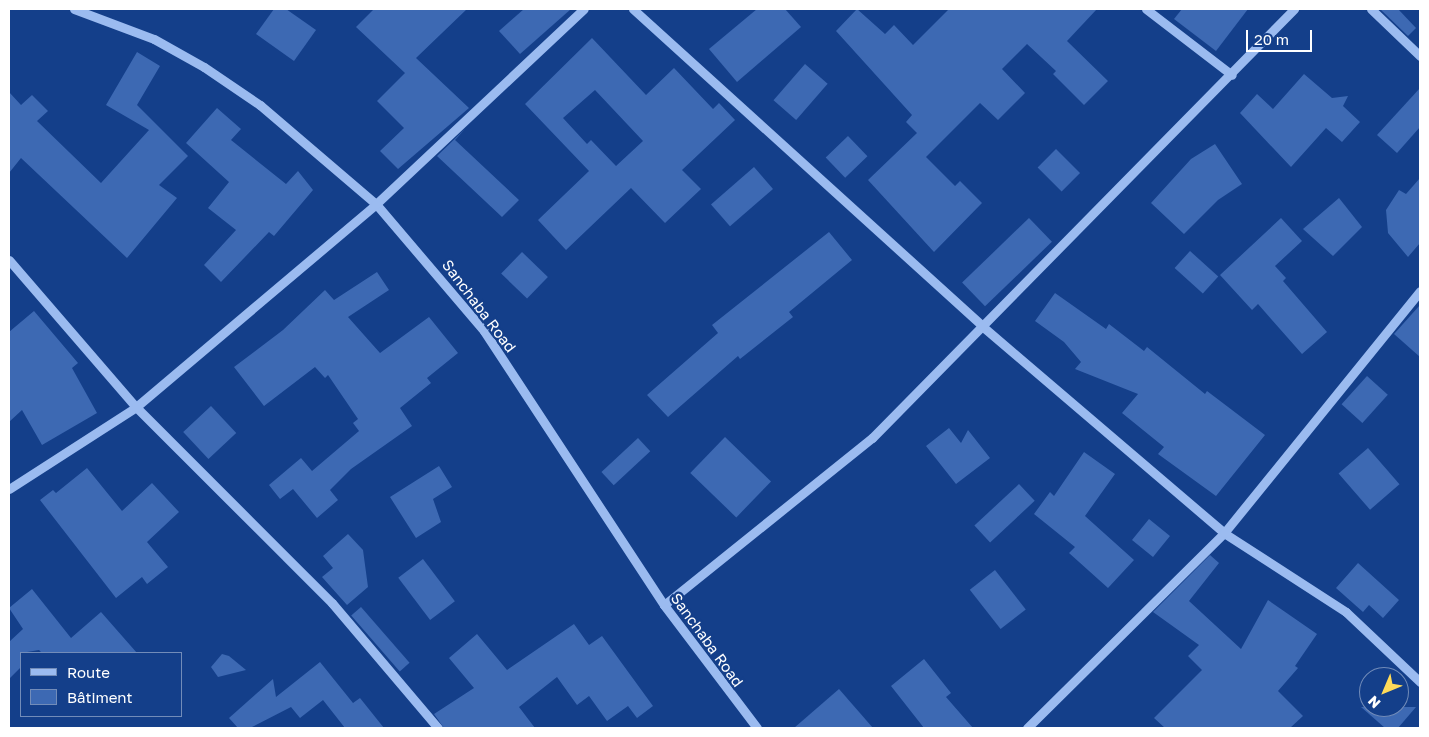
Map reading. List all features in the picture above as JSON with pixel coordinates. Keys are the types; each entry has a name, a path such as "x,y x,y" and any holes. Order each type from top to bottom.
{"street":[{"name":"Sanchaba Road","path":"74,9 154,39 204,67 260,105 376,204 484,331 664,605 757,728"},
{"path":"9,489 136,407 376,204 584,9"},
{"path":"633,9 982,326 1224,533 1346,612 1420,682"},
{"path":"1146,9 1232,75"},
{"path":"664,605 872,438 1232,75 1294,9"},
{"path":"1371,9 1420,56"},
{"path":"9,260 136,407 332,603 438,728"},
{"path":"1027,728 1224,533 1420,291"}],"building":[{"path":"274,9 286,9 316,30 294,61 256,34"},
{"path":"374,9 467,9 416,58 469,108 398,169 380,151 404,128 377,101 405,73 356,27"},
{"path":"524,9 571,9 520,54 499,31"},
{"path":"757,9 785,9 801,27 737,82 709,49"},
{"path":"857,9 885,34 894,25 913,45 949,9 1097,9 1067,41 1108,81 1084,105 1053,74 1056,71 1027,44 1002,69 1025,93 998,120 980,103 926,157 955,186 960,181 982,203 934,252 868,180 917,133 906,122 912,115 836,31"},
{"path":"1182,9 1248,9 1216,51 1174,19"},
{"path":"1380,9 1398,9 1416,28 1408,36"},
{"path":"592,38 646,95 674,68 713,109 719,103 735,120 682,170 701,189 665,223 631,188 566,250 538,220 589,171 525,104","holes":["595,90 643,141 616,166 591,140 587,144 563,118"]},
{"path":"137,52 160,66 137,105 188,156 159,185 177,198 127,258 21,158 9,173 9,92 21,105 32,95 48,111 37,121 101,183 149,130 106,105"},
{"path":"805,64 828,84 796,120 774,100"},
{"path":"1304,74 1332,98 1348,96 1343,106 1360,122 1342,142 1326,128 1291,167 1240,113 1257,94 1273,109"},
{"path":"1420,88 1420,127 1397,153 1377,135"},
{"path":"217,108 241,129 231,140 286,184 298,171 313,190 274,236 269,232 221,282 204,265 236,230 208,208 229,182 186,143"},
{"path":"465,129 455,140 519,200 502,217 437,156"},
{"path":"848,136 867,156 845,178 826,158"},
{"path":"1215,144 1242,184 1218,200 1184,234 1151,203 1191,159"},
{"path":"1056,149 1080,173 1062,191 1038,167"},
{"path":"754,167 773,189 730,226 711,204"},
{"path":"1420,178 1420,243 1408,257 1388,233 1386,210 1399,190 1406,194"},
{"path":"1339,198 1362,227 1333,256 1303,229"},
{"path":"1029,218 1052,242 985,306 962,283"},
{"path":"1281,218 1302,241 1275,266 1286,278 1283,281 1327,332 1302,354 1258,304 1252,310 1220,275"},
{"path":"829,232 852,260 789,312 793,317 740,359 738,356 668,417 647,395 718,333 712,325"},
{"path":"1190,251 1218,276 1203,294 1175,268"},
{"path":"522,252 548,277 527,299 501,274"},
{"path":"377,272 389,290 348,317 380,353 429,317 458,353 427,378 431,383 400,408 412,426 351,469 330,490 338,500 317,518 293,489 280,499 269,485 301,458 312,471 359,431 353,423 358,419 328,375 325,378 315,367 264,406 234,367 283,330 325,290 334,300"},
{"path":"1055,293 1106,329 1109,324 1144,351 1147,347 1205,394 1207,391 1265,435 1216,496 1158,454 1164,447 1122,413 1138,394 1075,369 1081,362 1064,342 1035,321"},
{"path":"1420,305 1420,357 1394,334"},
{"path":"34,311 78,363 72,368 97,413 42,445 22,410 9,422 9,332"},
{"path":"1367,376 1388,395 1362,423 1342,404"},
{"path":"211,406 236,433 208,459 183,432"},
{"path":"949,428 961,443 968,430 990,458 956,484 926,446"},
{"path":"725,437 771,481 736,517 690,473"},
{"path":"638,438 650,451 614,485 601,472"},
{"path":"1368,448 1399,484 1370,510 1339,474"},
{"path":"1084,452 1115,474 1085,516 1134,560 1108,588 1069,553 1075,547 1034,514 1050,492 1054,496"},
{"path":"439,466 452,487 433,499 441,522 416,538 390,497"},
{"path":"87,468 122,511 152,483 179,512 147,542 168,567 147,584 142,577 116,598 40,500 53,490 56,493"},
{"path":"1019,484 1035,501 990,542 974,526"},
{"path":"1149,519 1170,536 1153,557 1132,540"},
{"path":"348,534 363,550 368,587 347,605 322,577 333,568 323,556"},
{"path":"1210,555 1219,563 1189,601 1241,649 1268,600 1317,634 1295,666 1298,668 1278,691 1303,716 1290,728 1165,728 1154,718 1202,670 1188,656 1199,645 1153,612"},
{"path":"423,559 455,601 430,620 398,578"},
{"path":"1358,563 1399,600 1383,618 1369,605 1363,612 1336,588"},
{"path":"995,570 1026,609 1001,629 970,590"},
{"path":"32,589 71,638 101,612 136,652 41,652 39,650 20,652 20,668 9,679 9,642 23,629 9,608"},
{"path":"361,607 410,663 400,671 351,616"},
{"path":"574,624 589,645 602,636 653,706 637,718 628,706 607,721 589,696 577,705 557,677 519,707 535,728 444,728 434,714 474,688 449,658 477,634 507,670"},
{"path":"222,654 229,656 246,670 218,677 211,667"},
{"path":"924,659 951,693 946,697 973,728 924,728 891,686"},
{"path":"320,662 353,703 360,698 384,728 345,728 323,700 300,718 291,707 250,728 238,728 229,718 273,679 276,697"},
{"path":"839,689 873,728 794,728"},
{"path":"1409,707 1416,707 1409,715"},
{"path":"1372,717 1407,717 1398,728 1385,728"}]}
